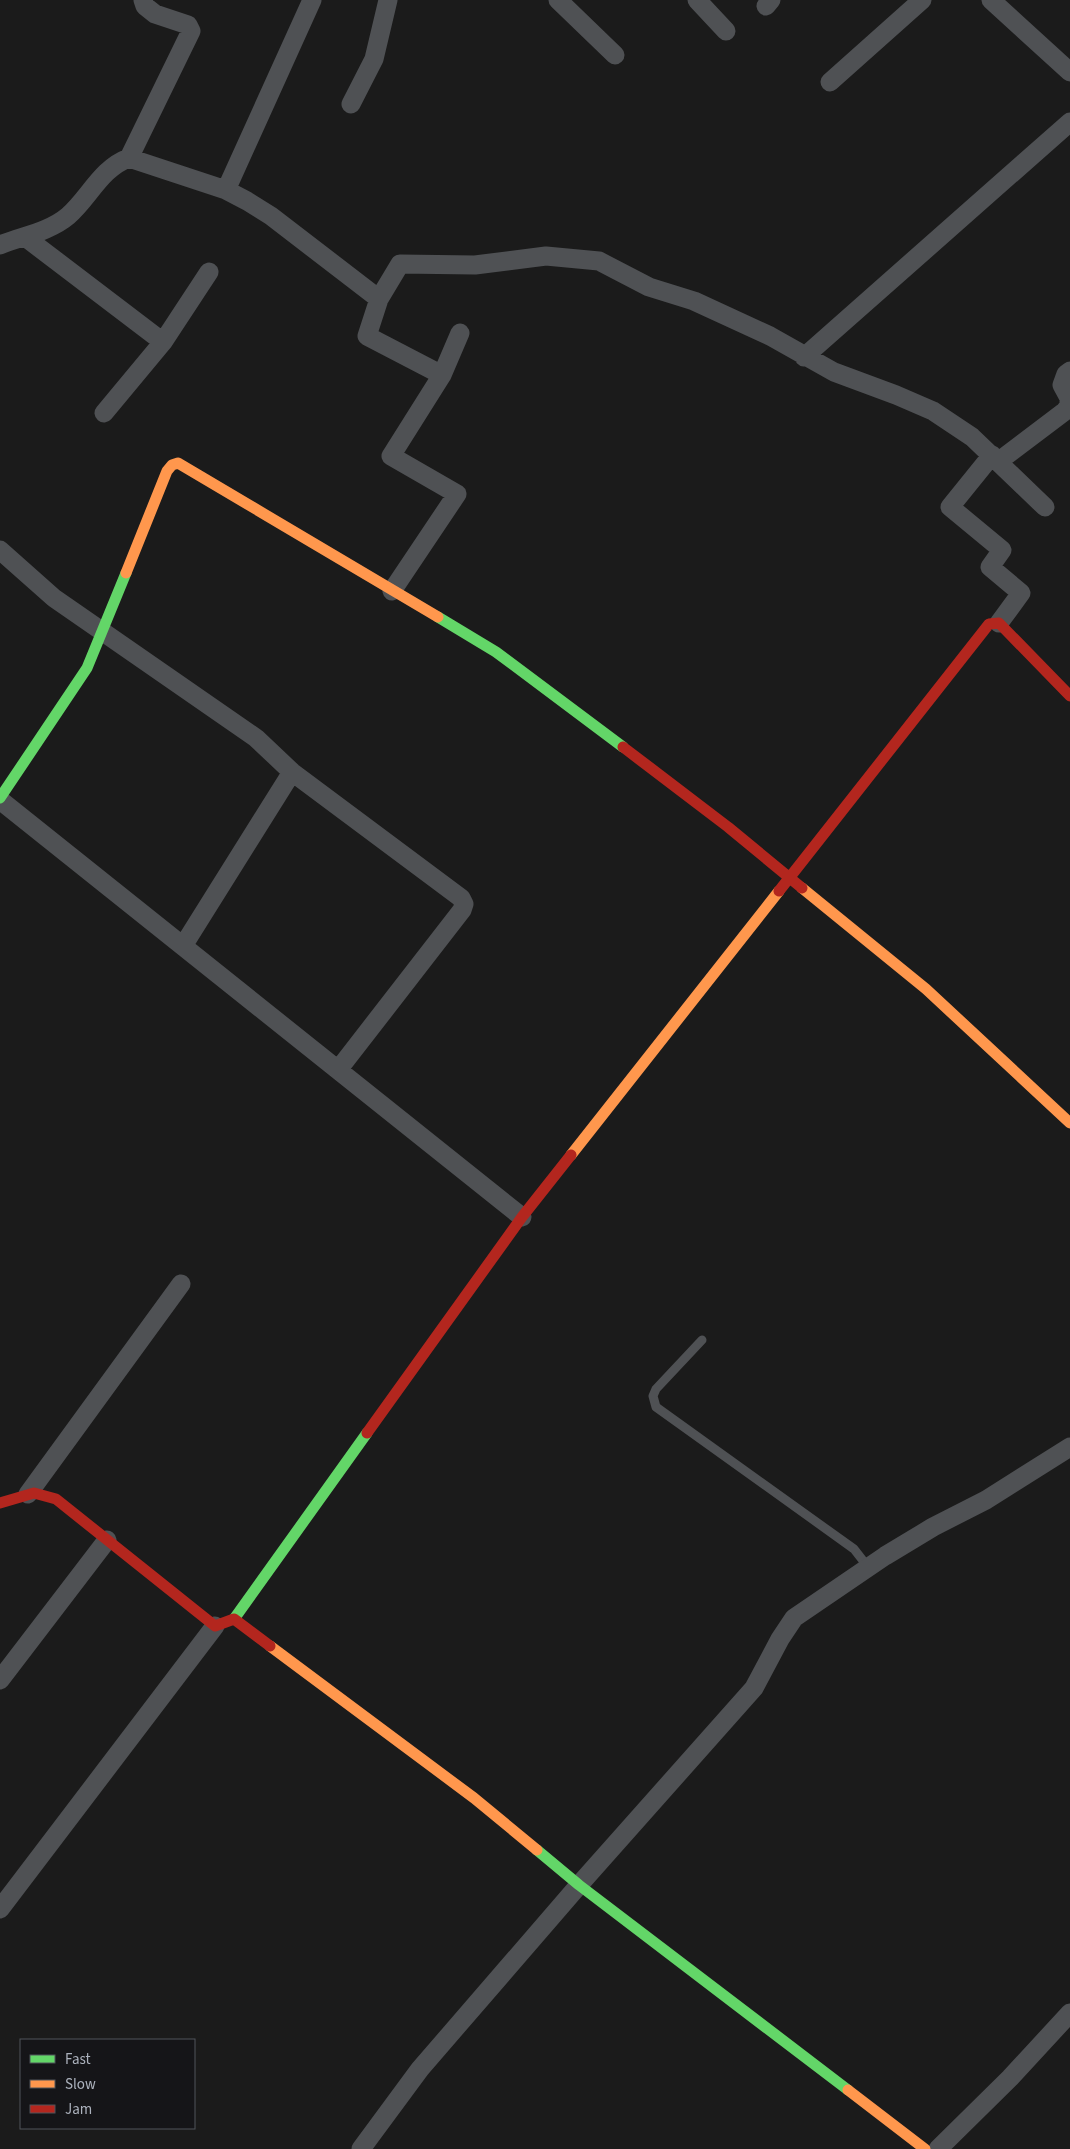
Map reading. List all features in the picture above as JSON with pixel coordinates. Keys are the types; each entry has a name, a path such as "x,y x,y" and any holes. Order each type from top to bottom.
{"street":[{"path":"0,244 25,237 66,218 111,167 128,158 191,30 188,25 155,14 144,6 143,0"},
{"path":"226,190 312,0"},
{"path":"351,104 374,59 388,0"},
{"path":"558,0 615,55"},
{"path":"697,0 726,31"},
{"path":"830,82 922,0"},
{"path":"991,0 1070,72"},
{"path":"804,357 1070,122"},
{"path":"128,158 226,190 270,216 379,299"},
{"path":"25,237 163,342"},
{"path":"442,375 367,336 379,299 400,264 476,265 546,256 599,261 649,287 694,301 761,332 834,372 896,395 933,412 972,437 1045,507"},
{"path":"104,413 163,342 209,272"},
{"path":"392,591 457,494 391,456 442,375 460,333"},
{"path":"0,1909 215,1626 234,1619 522,1216 989,624 999,623 1021,593 990,568 1002,550 950,507 995,458 1070,406 1062,385 1066,374 1070,371"},
{"path":"522,1216 0,799 87,668 167,471 172,465 178,463 496,652 728,827 926,989 1070,1123"},
{"path":"0,550 54,598 102,629 256,738 292,772 461,898 464,904 462,910 338,1070"},
{"path":"999,623 1070,696"},
{"path":"183,946 292,772"},
{"path":"28,1494 182,1284"},
{"path":"361,2149 420,2069 579,1885 754,1688 780,1639 794,1618 868,1568 934,1527 986,1500 1070,1447"},
{"path":"0,1503 28,1494 41,1494 56,1499 215,1626"},
{"path":"0,1680 107,1540"},
{"path":"234,1619 474,1798 579,1885 926,2149"},
{"path":"938,2149 1010,2078 1070,2013"}],"lane":[{"path":"702,1340 656,1390 653,1396 656,1407 854,1549 868,1568"}],"traffic: fast":[{"path":"0,798 87,668 126,573"},
{"path":"438,617 496,652 623,747"},
{"path":"234,1619 367,1433"},
{"path":"537,1850 579,1885 848,2090"}],"traffic: slow":[{"path":"126,573 167,471 172,465 178,463 438,617"},
{"path":"802,888 926,989 1070,1123"},
{"path":"571,1155 779,891"},
{"path":"270,1646 474,1798 537,1850"},
{"path":"848,2090 925,2149"}],"traffic: jam":[{"path":"779,891 989,624 999,623 1070,696"},
{"path":"623,747 728,827 802,888"},
{"path":"367,1433 522,1217 571,1155"},
{"path":"0,1503 34,1493 56,1499 215,1626 234,1619 270,1646"}]}
